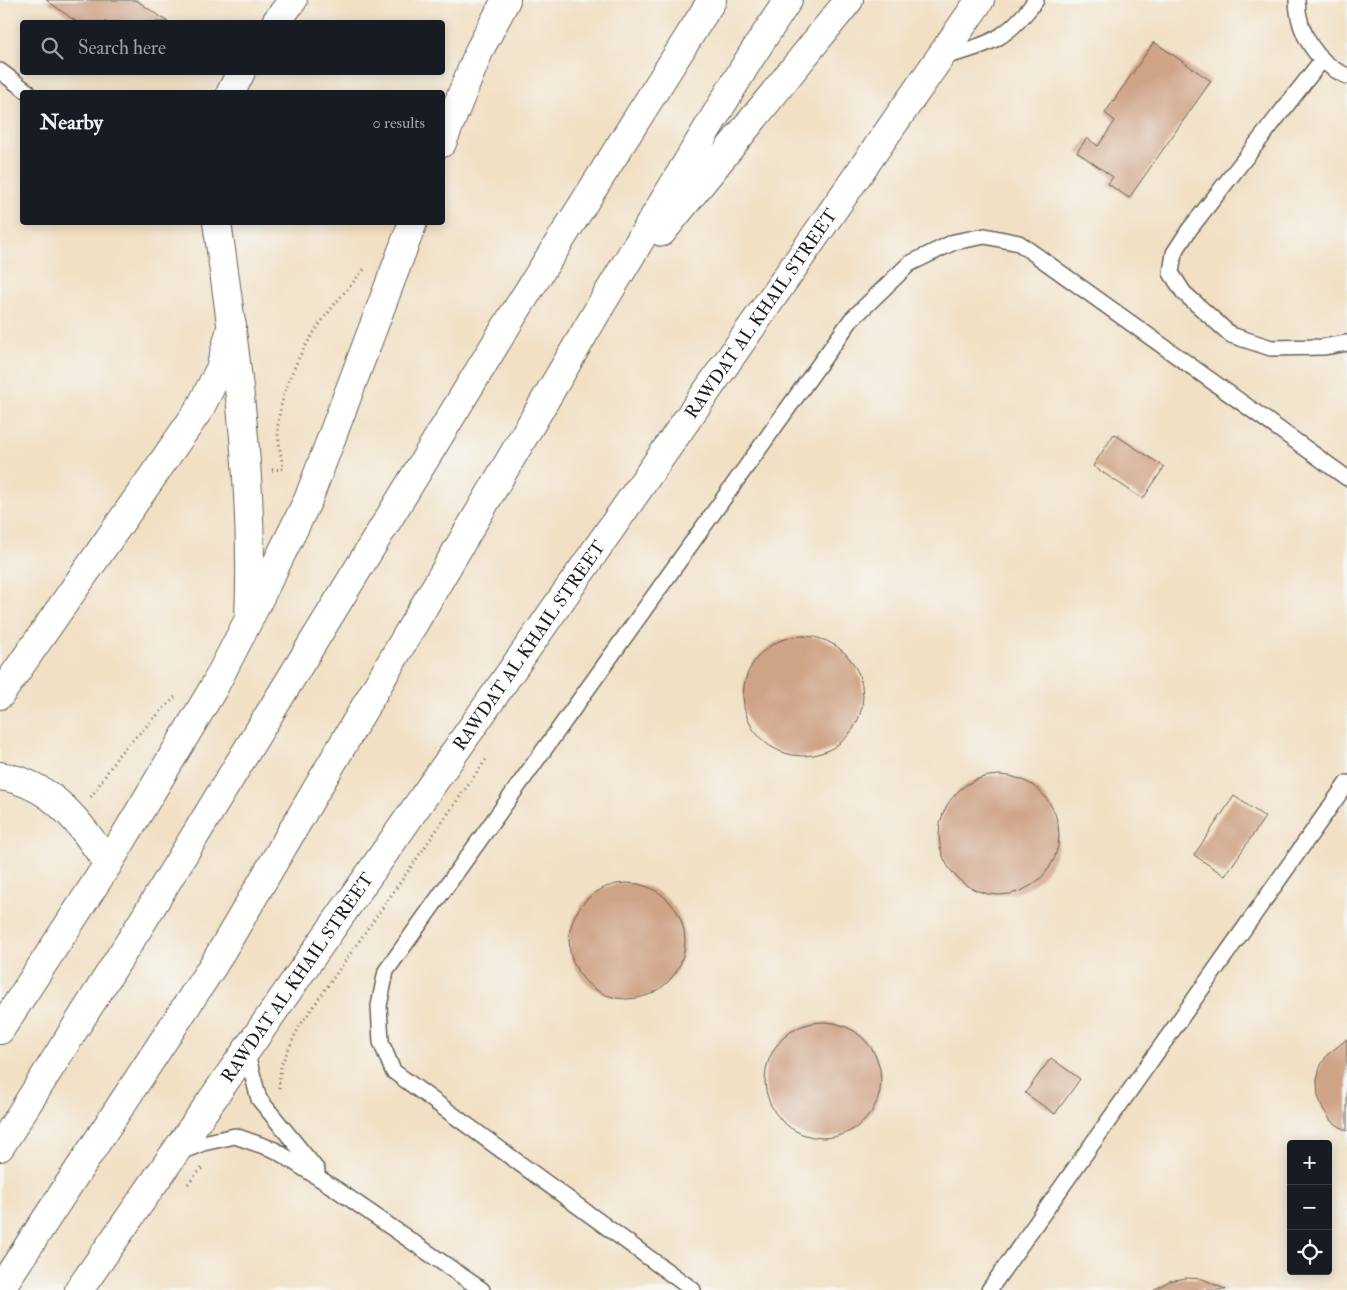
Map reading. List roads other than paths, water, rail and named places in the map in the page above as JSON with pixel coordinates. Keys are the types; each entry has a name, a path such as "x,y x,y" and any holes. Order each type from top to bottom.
{"main road":[{"path":"278,20 293,0"},
{"path":"445,136 480,49 506,0"},
{"path":"0,1147 144,919 510,320 712,0"},
{"path":"0,1289 214,964 598,310 750,58 788,0"},
{"path":"598,310 849,0"},
{"name":"RAWDAT AL KHAIL STREET","path":"79,1290 980,0"},
{"path":"232,90 240,75"},
{"path":"217,225 232,325 248,474 252,556 249,619"},
{"path":"1,1026 108,864 212,689 249,619 308,500 412,225"},
{"path":"0,695 199,410 220,369 232,325"},
{"path":"0,776 43,790 79,822 108,864"}],"lane":[{"path":"939,59 1000,38 1020,22 1036,0"},
{"path":"1297,0 1301,26 1310,44 1322,60 1347,76"},
{"path":"1322,60 1189,230 1174,253 1171,273 1184,293 1231,336 1271,348 1323,347 1347,343"},
{"path":"0,71 25,90"},
{"path":"694,1290 393,1071 381,1042 379,1006 386,971 850,320 909,264 954,242 984,236 1019,243 1347,478"},
{"path":"990,1290 1347,783"},
{"path":"246,1051 258,1099 307,1161 336,1189"},
{"path":"174,1154 203,1143 235,1136 275,1150 336,1189 482,1290"}]}
